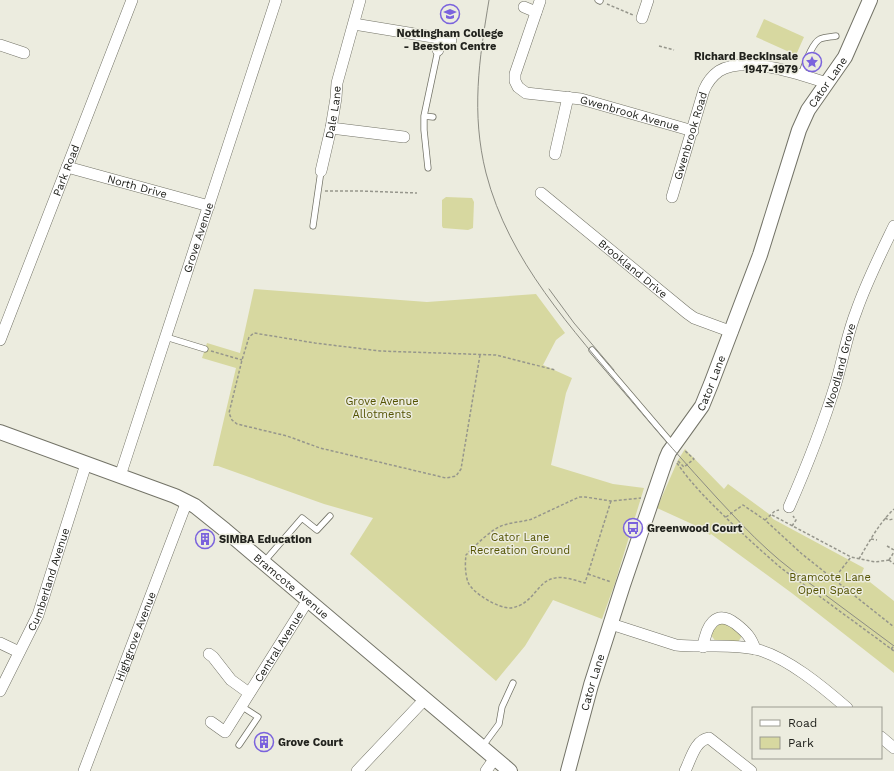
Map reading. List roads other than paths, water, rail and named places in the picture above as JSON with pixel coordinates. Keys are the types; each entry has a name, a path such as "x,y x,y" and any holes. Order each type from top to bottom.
{"street":[{"name":"Park Road","path":"0,340 132,0"},
{"name":"Grove Avenue","path":"120,476 276,0"},
{"name":"Dale Lane","path":"321,171 331,128 337,83 360,0"},
{"path":"642,18 648,0"},
{"name":"Cator Lane","path":"568,771 592,685 623,585 666,459 677,450 702,406 732,332 760,255 800,130 808,110 845,57 870,0"},
{"name":"Gwenbrook Avenue","path":"540,1 515,74 516,83 520,89 526,93 580,99 693,131"},
{"path":"524,8 536,12"},
{"path":"354,24 446,39 438,50"},
{"path":"0,45 24,53"},
{"name":"Gwenbrook Road","path":"672,197 693,131 704,90 710,80 719,71 728,67 752,65 777,69 827,83"},
{"name":"Gwenbrook Avenue","path":"555,154 568,97"},
{"path":"331,128 376,138 404,137"},
{"name":"North Drive","path":"67,167 209,206"},
{"name":"Brookland Drive","path":"541,193 687,313 694,318 732,332"},
{"name":"Woodland Grove","path":"789,507 811,457 824,420 859,304 894,226"},
{"name":"Bramcote Avenue","path":"0,432 187,501 220,525 510,771"},
{"name":"Cumberland Avenue","path":"0,691 42,604 86,464"},
{"name":"Highgrove Avenue","path":"84,771 187,501"},
{"name":"Central Avenue","path":"211,722 224,734 308,600"},
{"path":"703,646 705,634 712,622 725,617 748,633 755,649"},
{"path":"611,624 676,646 731,646 755,649 774,655 847,707"},
{"path":"0,643 19,652"},
{"name":"Central Avenue","path":"209,654 231,680 249,693"},
{"path":"357,771 425,699"},
{"path":"685,771 698,744 704,739 710,738 751,771"},
{"path":"882,738 894,748"},
{"path":"486,771 495,758"}],"lane":[{"path":"801,75 810,56 810,50 815,43 822,39 836,36"},
{"path":"428,168 424,116 438,50"},
{"path":"424,116 433,118"},
{"name":"Dale Lane","path":"314,226 321,171"},
{"path":"166,337 205,349"},
{"path":"592,350 677,450"},
{"path":"263,562 302,518 317,530 330,516"},
{"path":"482,747 499,724 502,707 513,683"},
{"path":"240,745 258,717 241,706"}],"tram line":[{"path":"489,0 482,44 478,86 481,151 496,205 510,236 526,265 565,319 661,436 742,525 761,544 786,565 894,646"},
{"path":"549,289 574,323 614,370"}],"place":[{"name":"Nottingham College - Beeston Centre","path":"450,14"},
{"name":"Richard Beckinsale 1947-1979","path":"812,62"},
{"name":"Greenwood Court","path":"633,528"},
{"name":"SIMBA Education","path":"205,539"},
{"name":"Grove Court","path":"264,742"}],"park label":[{"name":"Grove Avenue Allotments","path":"382,407"},
{"name":"Cator Lane Recreation Ground","path":"520,543"},
{"name":"Bramcote Lane Open Space","path":"830,583"}]}
